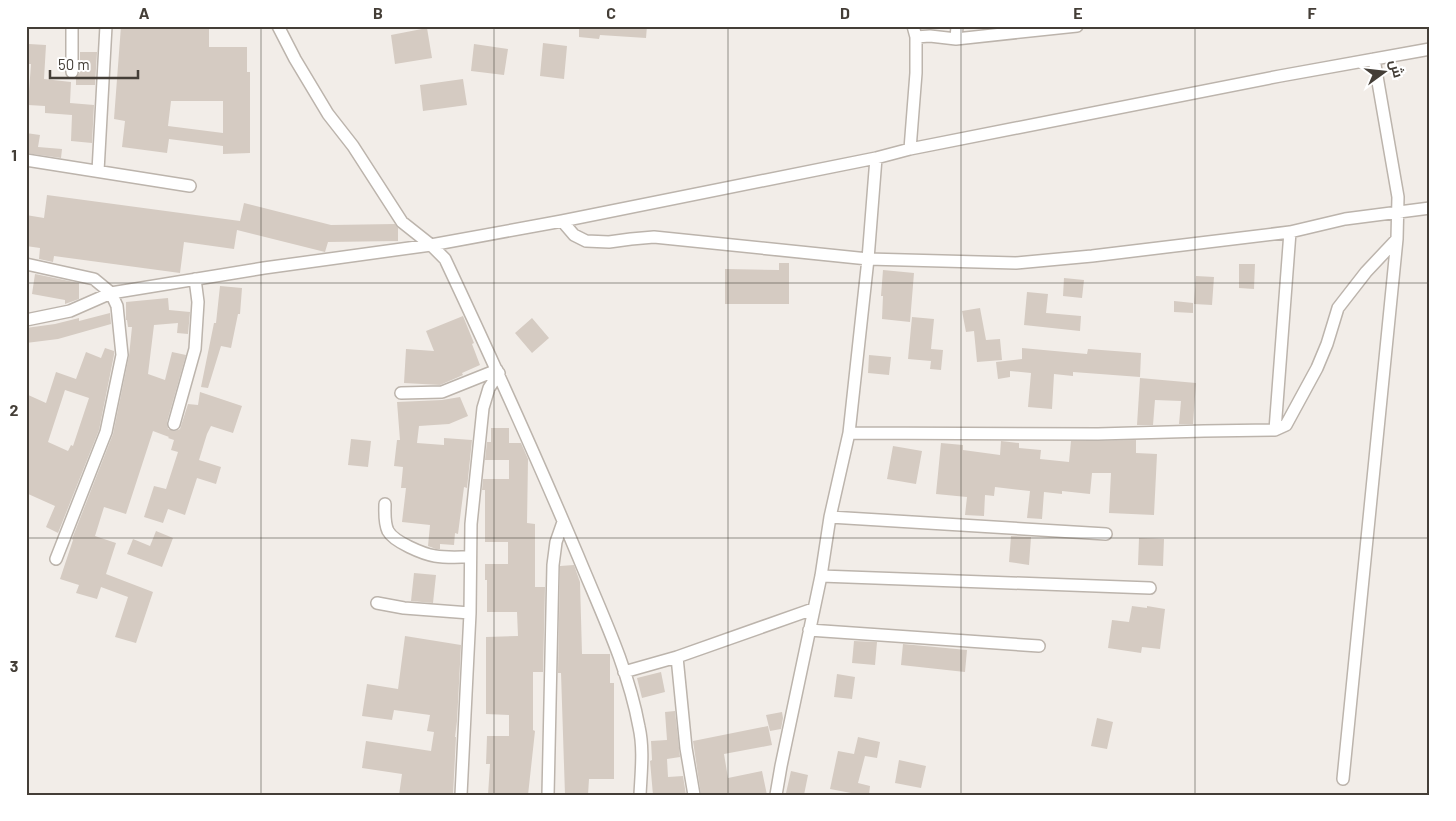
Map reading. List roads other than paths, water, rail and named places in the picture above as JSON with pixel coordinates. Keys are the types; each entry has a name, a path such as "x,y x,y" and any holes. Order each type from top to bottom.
{"street":[{"path":"72,26 72,72"},
{"path":"98,171 106,26"},
{"path":"278,26 295,59 328,114 353,146 402,222 445,259 498,372 613,641 630,689 640,729 640,795"},
{"path":"956,39 957,26"},
{"path":"910,149 916,73 915,32 956,39 1077,26"},
{"path":"26,320 70,311 111,293 264,268 431,245 562,221 876,158 910,149 1280,76 1430,49"},
{"path":"1343,779 1397,239 1398,197 1374,59"},
{"path":"776,795 780,766 820,576 830,517 849,433 868,260 876,158"},
{"path":"26,160 190,186"},
{"path":"562,221 574,235 586,241 609,242 631,238 654,237 868,260 1016,263 1092,256 1290,232 1345,219 1430,208"},
{"path":"1275,430 1290,232"},
{"path":"849,433 1098,434 1204,430 1275,430 1286,425 1317,368 1327,344 1338,308 1366,272 1397,239"},
{"path":"26,264 94,279 111,293 117,306 122,355 106,432 56,559"},
{"path":"174,424 196,349 198,302 195,279"},
{"path":"401,393 442,392 498,372"},
{"path":"461,795 470,613 471,524 484,408 489,388 498,372"},
{"path":"385,504 388,532 394,538 418,551 435,556 470,557"},
{"path":"830,517 1106,534"},
{"path":"548,795 553,565 556,542 563,522"},
{"path":"820,576 1150,588"},
{"path":"377,603 404,608 470,613"},
{"path":"624,672 677,656 813,609"},
{"path":"809,630 1039,646"},
{"path":"677,656 686,748 694,795"}]}
